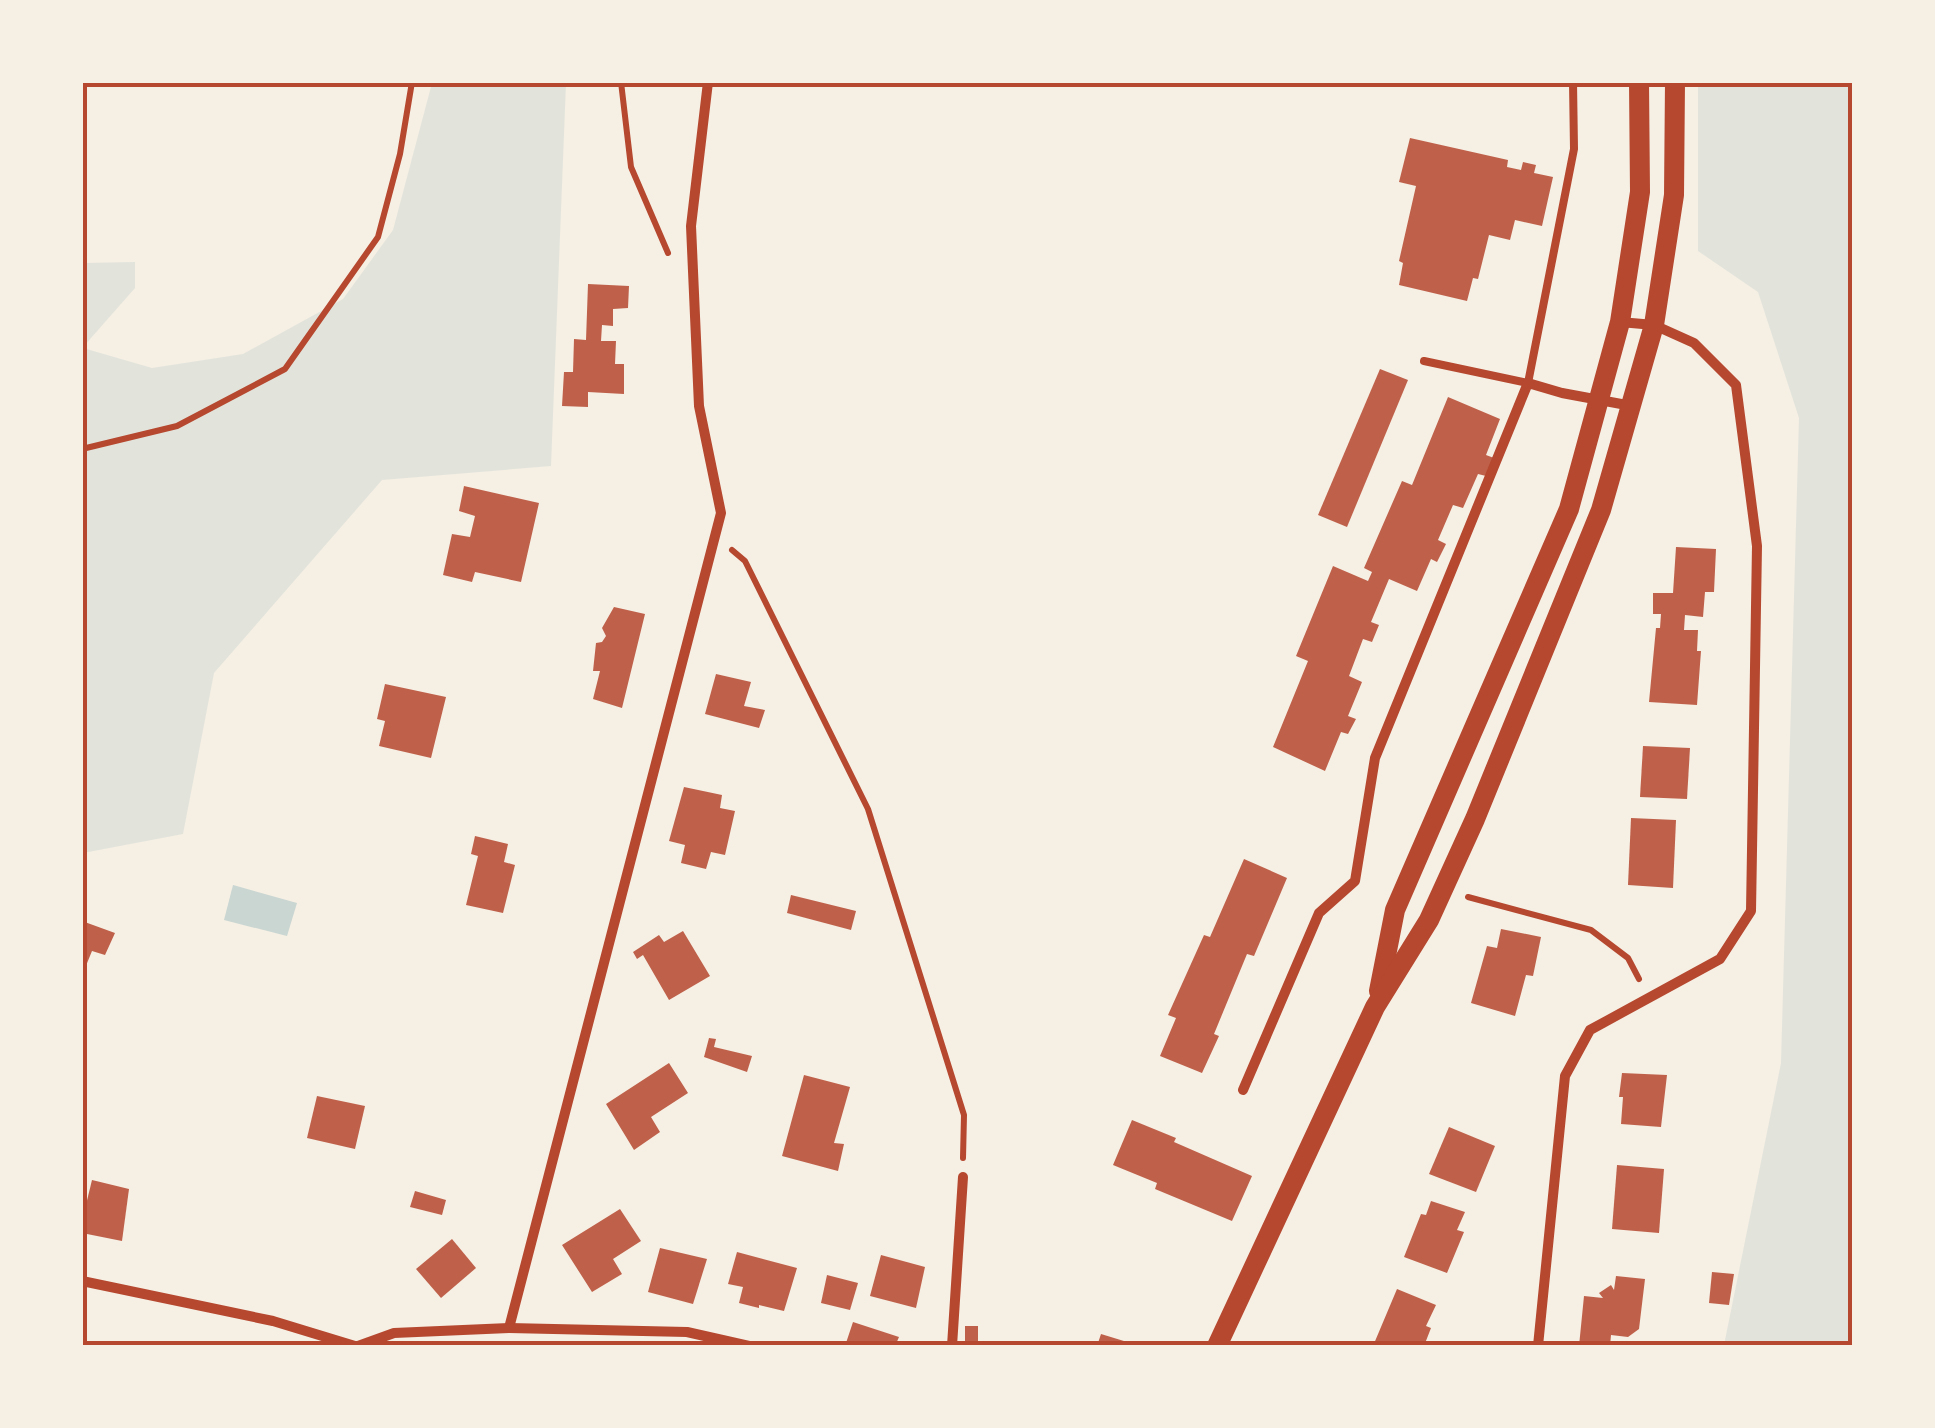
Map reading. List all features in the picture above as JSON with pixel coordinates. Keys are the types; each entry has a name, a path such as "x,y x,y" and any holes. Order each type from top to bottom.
{"main road":[{"path":"1375,1007 1394,910 1569,509 1620,322 1640,192 1640,82"},
{"path":"1217,1346 1375,1007 1429,920 1475,820 1601,510 1654,326 1674,195 1675,82"}],"street":[{"path":"509,1328 721,513 699,406 691,226 708,82"},
{"path":"1538,1346 1565,1076 1590,1030 1720,959 1752,911 1756,546 1736,385 1694,343 1654,326 1620,322"},
{"path":"1242,1090 1318,912 1356,882 1375,758 1528,383 1632,406"},
{"path":"952,1346 963,1177"},
{"path":"82,1281 274,1321 356,1346 394,1333 509,1328 686,1332 749,1346"}],"lane":[{"path":"1424,361 1528,383 1574,149 1573,82"}],"path":[{"path":"82,449 177,426 284,369 378,237 400,154 412,82"},
{"path":"621,82 631,167 674,265"},
{"path":"716,536 745,561 868,810 964,1115 963,1177"},
{"path":"1442,890 1591,930 1628,958 1649,998"}],"shaded area":[{"path":"432,83 566,83 551,466 382,480 214,673 183,834 83,853 83,348 152,368 243,354 343,299 393,230"},
{"path":"1698,83 1852,83 1852,1345 1724,1345 1781,1063 1799,418 1758,292 1698,251"},
{"path":"135,262 135,288 83,347 83,263"},
{"path":"233,885 297,903 287,936 224,920"}],"building":[{"path":"1410,138 1508,160 1507,167 1521,170 1523,162 1536,165 1534,173 1553,177 1542,226 1515,220 1510,240 1489,235 1478,279 1473,278 1467,301 1399,285 1403,263 1399,261 1416,186 1399,182"},
{"path":"588,284 629,286 628,308 613,309 613,326 602,325 601,341 616,341 615,364 624,364 624,394 588,392 588,407 562,406 564,372 573,372 574,339 586,340"},
{"path":"1380,369 1408,380 1347,527 1318,515"},
{"path":"1448,397 1500,419 1486,455 1494,458 1486,476 1478,474 1463,508 1453,505 1438,540 1446,544 1437,562 1431,559 1417,591 1389,579 1371,622 1379,625 1372,642 1363,639 1349,676 1362,682 1348,716 1356,719 1348,734 1341,732 1325,771 1273,747 1308,661 1296,656 1333,566 1368,581 1372,572 1364,568 1402,481 1412,485"},
{"path":"464,486 539,503 521,582 475,572 472,582 443,575 452,534 470,537 475,516 459,511"},
{"path":"1676,547 1716,549 1714,592 1705,592 1703,617 1685,615 1684,630 1698,630 1697,651 1701,651 1697,705 1649,702 1656,628 1660,628 1661,614 1653,614 1653,593 1673,593"},
{"path":"614,607 645,614 622,708 593,699 600,671 593,671 596,643 606,636 602,628"},
{"path":"716,674 751,682 744,706 765,710 759,728 705,714"},
{"path":"385,684 446,697 431,758 379,746 385,721 377,719"},
{"path":"1643,746 1690,748 1687,799 1640,797"},
{"path":"684,787 722,795 720,808 735,811 725,855 711,852 706,869 681,863 685,845 669,841"},
{"path":"1631,818 1676,820 1673,888 1628,885"},
{"path":"475,836 508,844 504,862 515,865 503,913 466,905 478,856 471,854"},
{"path":"1244,859 1287,878 1254,956 1247,954 1202,1073 1160,1056 1176,1018 1168,1015 1204,935 1210,937"},
{"path":"791,895 856,911 851,930 787,913"},
{"path":"82,921 115,933 105,955 92,951 83,973"},
{"path":"1501,929 1541,937 1533,976 1526,975 1515,1016 1471,1003 1487,946 1497,948"},
{"path":"683,931 710,976 669,1000 643,955 637,959 633,952 659,935 664,942"},
{"path":"709,1038 716,1039 714,1047 752,1056 747,1072 704,1057"},
{"path":"669,1063 688,1093 651,1117 660,1132 634,1150 606,1104"},
{"path":"1622,1073 1667,1075 1661,1127 1621,1124"},
{"path":"804,1075 850,1087 834,1143 844,1144 838,1171 782,1156"},
{"path":"317,1096 365,1106 355,1149 307,1138"},
{"path":"1132,1120 1252,1176 1232,1221 1155,1189 1157,1183 1113,1165"},
{"path":"1449,1127 1495,1146 1476,1192 1429,1174"},
{"path":"1617,1165 1664,1169 1659,1233 1612,1229"},
{"path":"92,1180 129,1189 122,1241 82,1233"},
{"path":"415,1191 446,1200 442,1215 410,1207"},
{"path":"1431,1201 1465,1212 1457,1230 1464,1232 1447,1273 1404,1257 1421,1214 1426,1215"},
{"path":"620,1209 641,1241 613,1259 622,1274 592,1292 562,1245"},
{"path":"452,1239 476,1268 441,1298 416,1269"},
{"path":"660,1248 707,1259 693,1304 648,1292"},
{"path":"737,1252 797,1268 784,1311 739,1303 743,1287 728,1284"},
{"path":"881,1255 925,1267 916,1308 870,1296"},
{"path":"1712,1272 1734,1274 1729,1305 1709,1303"},
{"path":"827,1275 858,1283 850,1310 821,1303"},
{"path":"1616,1276 1645,1279 1639,1329 1628,1337 1611,1335 1610,1346 1579,1346 1584,1296 1603,1298 1599,1293 1611,1285 1614,1290"},
{"path":"1397,1289 1436,1305 1426,1326 1431,1328 1424,1346 1373,1346"},
{"path":"853,1322 899,1337 895,1346 845,1346"},
{"path":"965,1326 978,1326 978,1341 987,1341 987,1346 965,1346"},
{"path":"1101,1334 1137,1345 1137,1346 1097,1346"}]}
